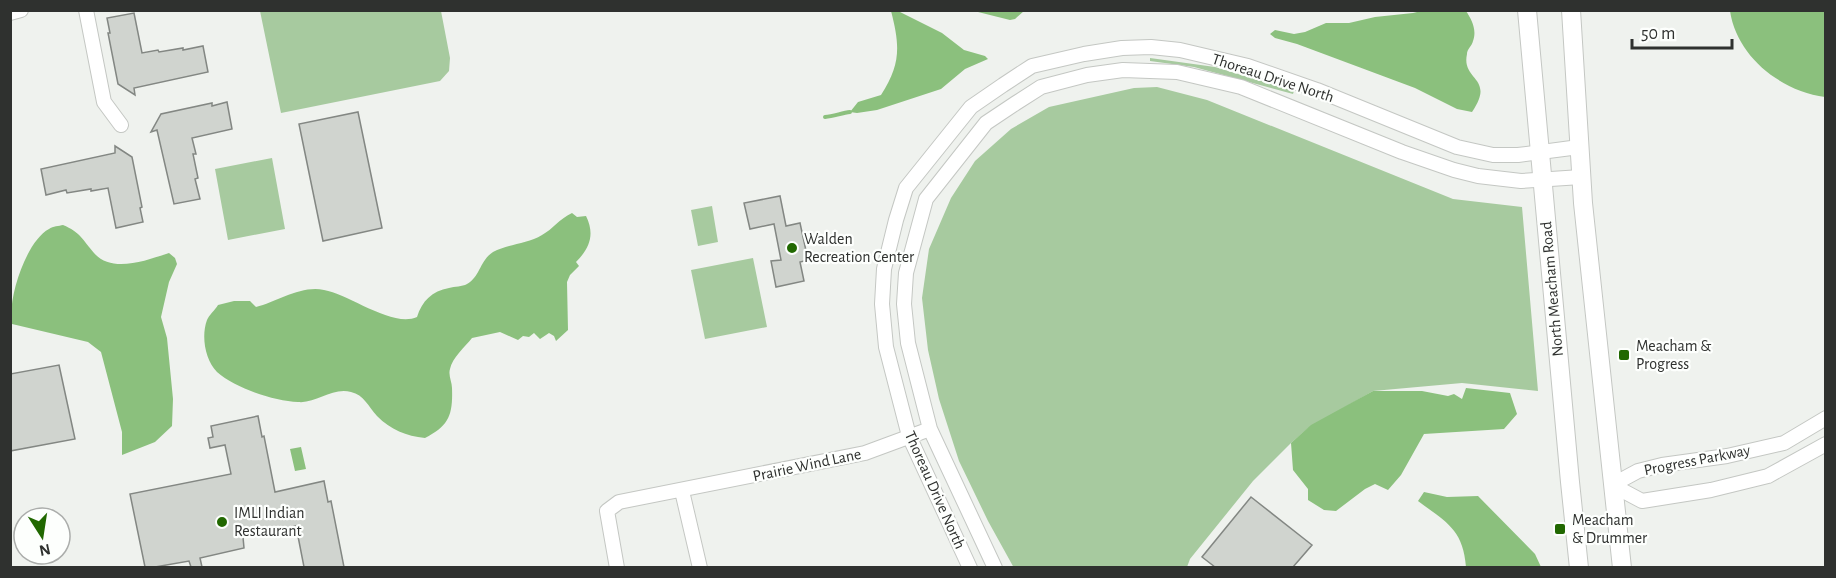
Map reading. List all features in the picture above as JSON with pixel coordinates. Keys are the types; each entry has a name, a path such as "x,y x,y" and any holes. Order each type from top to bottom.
{"main road":[{"name":"North Meacham Road","path":"1527,10 1580,567"},
{"path":"1570,10 1581,177 1622,567"}],"street":[{"path":"10,13 21,10"},
{"path":"86,10 104,102 121,125"},
{"name":"Thoreau Drive North","path":"970,567 909,436 886,347 882,304 884,269 906,188 971,107 1032,66 1084,54 1122,48 1151,47 1216,57 1288,80 1457,147 1492,154 1518,155 1579,147"},
{"name":"Thoreau Drive North","path":"995,567 930,429 908,343 904,304 906,273 926,199 986,123 1041,87 1124,70 1177,72 1241,87 1402,153 1454,171 1521,181 1581,177"},
{"name":"Progress Parkway","path":"1612,484 1638,471 1662,465 1727,456 1784,443 1826,418"},
{"name":"Prairie Wind Lane","path":"616,567 607,511 620,502 865,453 930,429"},
{"name":"Progress Parkway","path":"1612,484 1642,501 1711,490 1768,476 1826,444"},
{"path":"682,491 700,567"}],"shaded area":[{"path":"260,11 441,11 450,58 449,71 440,81 281,113"},
{"path":"891,11 898,11 942,33 964,50 988,59 965,69 941,89 877,110 850,112 858,102 881,95 888,84 897,54"},
{"path":"974,11 1024,11 1015,19 1010,20"},
{"path":"1421,11 1466,11 1470,18 1474,33 1467,52 1466,63 1479,85 1480,92 1472,112 1457,109 1415,88 1275,38 1270,34 1275,30 1294,34 1326,23 1349,23"},
{"path":"1730,11 1825,11 1825,97 1793,88 1764,69 1742,43 1734,28"},
{"path":"1150,58 1215,67 1294,91 1293,94 1194,67 1150,61"},
{"path":"1157,87 1207,100 1453,199 1522,207 1538,391 1462,383 1373,391 1307,429 1291,443 1253,481 1190,559 1187,567 1014,568 959,461 939,399 928,350 922,298 929,249 951,198 975,161 1011,129 1049,107 1134,88"},
{"path":"272,158 285,229 228,240 215,169"},
{"path":"712,206 718,242 698,246 691,210"},
{"path":"572,213 577,217 586,216 590,229 590,240 576,262 579,266 567,282 568,330 556,341 549,333 540,339 534,333 518,340 500,332 472,338 451,365 449,374 452,386 452,406 448,419 433,434 425,438 411,436 393,429 377,416 363,398 355,393 344,391 331,393 305,402 288,401 255,393 217,372 207,354 205,326 218,305 234,301 250,301 256,307 298,292 315,289 334,293 395,318 417,317 422,306 433,294 443,289 465,285 471,281 485,259 493,252 536,238"},
{"path":"63,225 84,240 101,259 110,263 130,264 169,253 175,258 177,264 169,282 161,317 167,338 173,399 172,426 155,442 122,455 122,432 101,352 88,342 12,324 12,301 26,258 41,236 51,228"},
{"path":"753,258 767,327 705,339 691,270"},
{"path":"1466,388 1510,393 1517,414 1504,429 1424,434 1401,475 1388,490 1375,484 1336,511 1324,510 1308,500 1308,489 1293,470 1291,443 1311,425 1373,391 1422,391 1448,396 1454,394 1462,399"},
{"path":"301,447 306,469 295,471 290,449"},
{"path":"1424,492 1447,497 1478,496 1535,554 1541,567 1466,567 1457,535 1445,521 1418,501"}],"building":[{"path":"134,13 142,53 203,46 208,72 134,88 135,95 118,84 107,18"},
{"path":"227,102 232,129 192,138 198,178 195,179 200,199 174,204 157,130 151,132 161,114"},
{"path":"358,112 382,228 323,241 299,124"},
{"path":"115,146 132,157 143,222 116,228 108,188 67,193 66,190 46,195 41,169 115,153"},
{"name":"Walden Recreation Center","path":"780,196 786,226 800,223 808,260 800,262 804,281 776,287 771,261 781,260 774,224 750,229 744,203"},
{"path":"59,365 75,439 10,451 10,374"},
{"path":"258,416 275,492 324,481 328,502 331,501 344,567 304,567 296,526 243,537 244,548 200,558 202,567 191,567 189,561 145,567 130,494 231,474 225,445 210,448 208,438 213,437 211,426"},
{"path":"1251,497 1312,545 1293,567 1215,567 1202,557"}],"waterway":[{"path":"825,117 850,112"}],"place":[{"name":"Walden Recreation Center","path":"792,248"},
{"name":"Meacham & Progress","path":"1624,355"},
{"name":"IMLI Indian Restaurant","path":"222,522"},
{"name":"Meacham & Drummer","path":"1560,529"}]}
